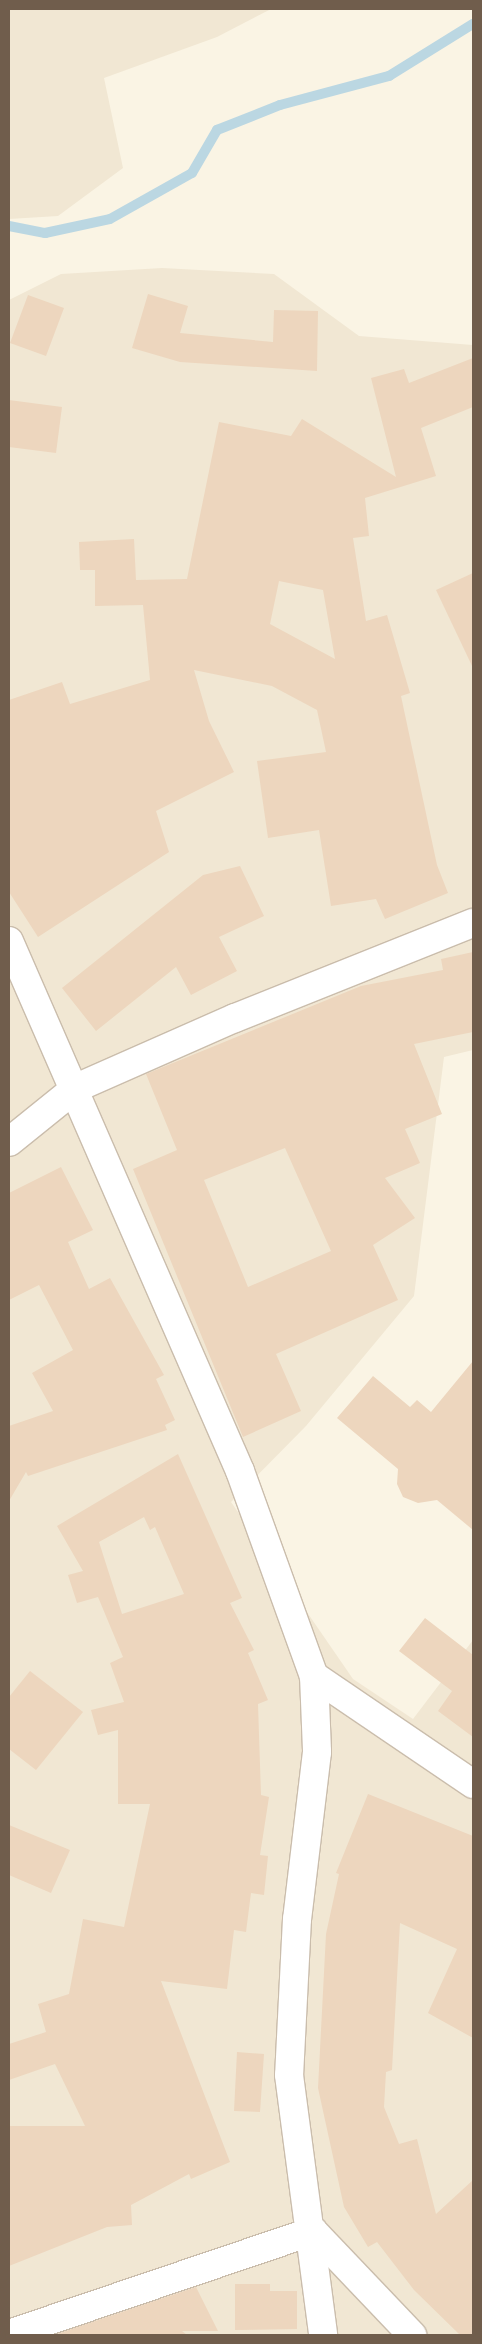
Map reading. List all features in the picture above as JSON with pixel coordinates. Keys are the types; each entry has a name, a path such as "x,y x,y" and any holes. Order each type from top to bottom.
{"street":[{"path":"9,1142 76,1088 235,1018 473,923"},
{"path":"9,941 76,1088 240,1471 314,1676 317,1752 297,1919 289,2075 313,2231 323,2335"},
{"path":"314,1676 473,1784"},
{"path":"9,2334 313,2231"},
{"path":"313,2231 412,2335"}],"shaded area":[{"path":"9,9 271,9 217,37 104,78 123,168 58,216 9,219"},
{"path":"162,268 274,274 359,336 473,345 473,1050 444,1057 414,1296 306,1426 231,1502 353,1679 413,1719 473,1640 473,2335 9,2335 9,300 61,274"}],"building":[{"path":"148,294 188,306 180,333 273,342 274,310 318,311 317,371 180,362 132,348"},
{"path":"28,295 64,308 46,356 10,343"},
{"path":"473,358 473,407 421,428 436,476 365,498 369,536 353,538 366,621 387,615 410,693 401,696 437,865 448,893 385,919 376,899 331,906 319,830 268,838 257,761 326,752 317,710 272,686 194,670 209,721 234,772 156,811 169,852 38,937 9,892 9,700 62,682 70,704 150,680 143,605 95,606 95,570 80,570 79,542 134,539 136,580 187,579 219,422 291,436 302,419 396,477 371,378 404,369 409,383","holes":["279,581 323,590 335,659 270,624"]},
{"path":"9,400 62,407 56,453 9,447"},
{"path":"473,573 473,668 436,590"},
{"path":"240,866 264,916 219,937 237,971 191,995 176,967 96,1031 62,988 203,875"},
{"path":"473,952 473,1032 414,1044 442,1114 405,1129 420,1163 385,1178 415,1218 373,1245 398,1300 276,1354 301,1411 243,1437 133,1169 177,1150 146,1074 361,986 443,970 441,959","holes":["285,1148 331,1251 248,1287 204,1180"]},
{"path":"61,1167 93,1230 68,1242 89,1289 110,1278 164,1375 156,1379 175,1420 165,1425 167,1430 28,1476 26,1472 9,1501 9,1426 53,1411 32,1373 73,1350 39,1285 9,1300 9,1193"},
{"path":"473,1361 473,1530 437,1500 418,1503 403,1497 397,1484 398,1469 337,1418 373,1376 410,1407 417,1400 431,1412"},
{"path":"178,1454 242,1598 230,1603 254,1650 248,1653 268,1700 258,1704 261,1795 269,1797 260,1855 268,1856 264,1895 251,1893 246,1932 234,1930 227,1989 161,1981 230,2162 191,2179 189,2174 131,2205 132,2225 107,2227 9,2266 9,2126 85,2126 55,2064 9,2080 9,2044 46,2032 38,2004 69,1994 83,1919 124,1927 150,1804 118,1804 118,1730 98,1735 91,1710 124,1702 110,1663 123,1657 98,1597 77,1603 68,1575 83,1571 57,1526","holes":["144,1517 150,1530 155,1527 184,1594 122,1614 99,1542"]},
{"path":"425,1618 473,1655 473,1737 438,1711 452,1691 399,1651"},
{"path":"30,1671 83,1712 36,1770 9,1749 9,1697"},
{"path":"368,1794 473,1836 473,2038 428,2013 457,1949 400,1923 392,2070 386,2072 384,2107 399,2144 417,2139 436,2214 473,2180 473,2335 460,2335 414,2290 377,2242 368,2247 344,2207 318,2088 326,1934 339,1874 336,1873"},
{"path":"9,1825 70,1850 51,1893 9,1875"},
{"path":"237,2052 264,2054 260,2112 234,2111"},
{"path":"235,2284 270,2284 270,2291 297,2291 297,2329 235,2330"},
{"path":"196,2287 218,2331 182,2331 187,2335 54,2335"}],"waterway":[{"path":"9,226 45,233 110,219 192,173 217,130 280,105 389,76 473,24"}]}
